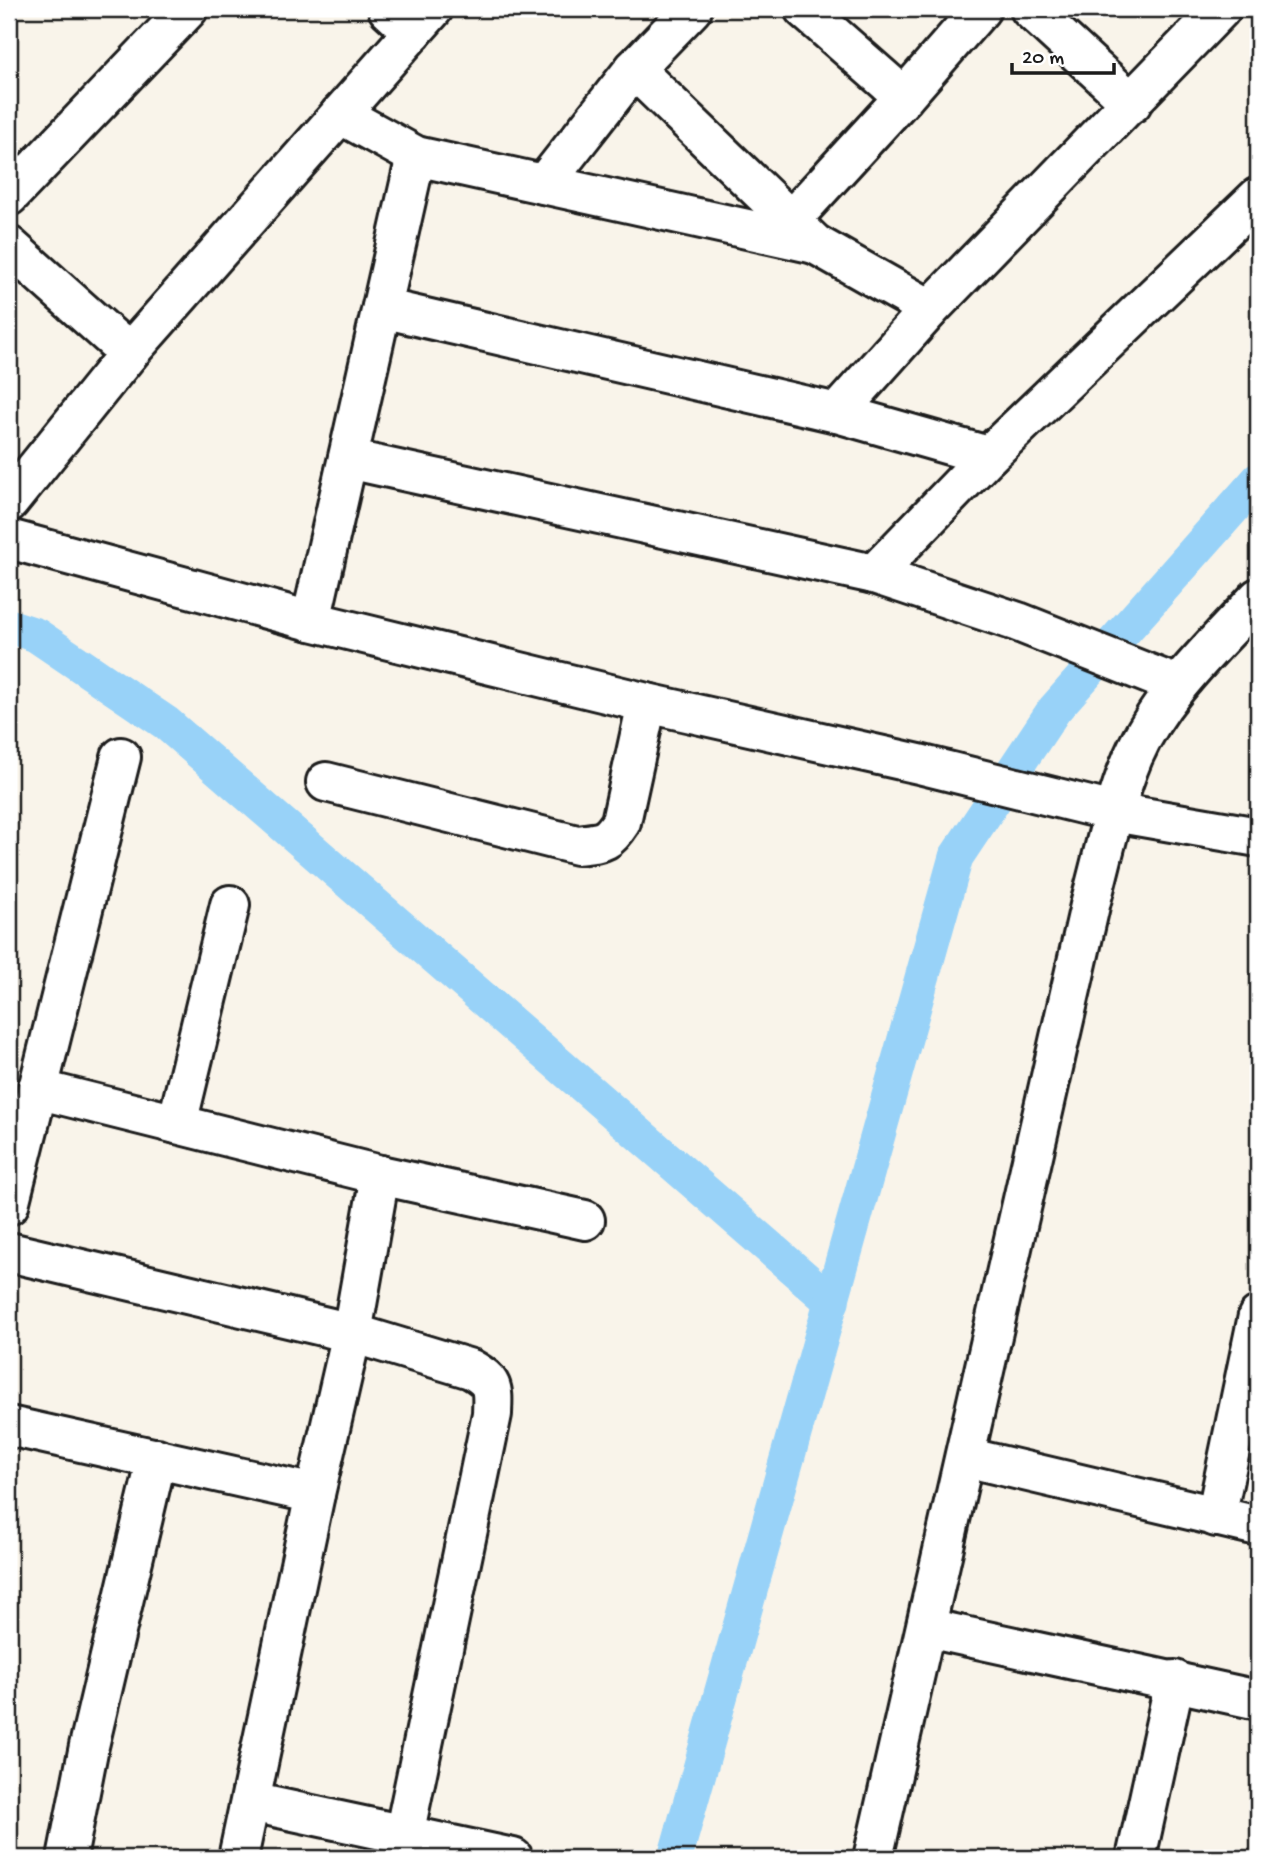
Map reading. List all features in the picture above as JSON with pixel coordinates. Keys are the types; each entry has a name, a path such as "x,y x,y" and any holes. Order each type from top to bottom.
{"street":[{"path":"9,196 188,9"},
{"path":"544,184 634,69 692,9"},
{"path":"804,9 904,97"},
{"path":"803,232 904,97 981,9"},
{"path":"1030,9 1132,103"},
{"path":"837,413 930,309 1221,9"},
{"path":"9,502 129,353 340,114 411,17"},
{"path":"634,69 803,232 930,309"},
{"path":"340,114 416,156 544,184 803,232"},
{"path":"311,621 416,156"},
{"path":"874,574 988,456 1258,197"},
{"path":"9,246 129,353"},
{"path":"382,308 837,413 988,456"},
{"path":"348,459 874,574 1018,622 1177,685"},
{"path":"9,539 311,621 647,703 919,764 1114,813 1258,837"},
{"path":"873,1858 1091,901 1114,813 1133,757 1177,685 1258,598"},
{"path":"326,782 577,845 598,843 611,837 621,821 647,703"},
{"path":"9,1205 121,757"},
{"path":"177,1124 230,905"},
{"path":"37,1089 380,1175 585,1220"},
{"path":"238,1858 352,1333 380,1175"},
{"path":"9,1252 352,1333 471,1368 485,1377 493,1389 492,1414 404,1835"},
{"path":"1216,1517 1258,1316"},
{"path":"9,1426 315,1494"},
{"path":"965,1457 1258,1526"},
{"path":"67,1858 89,1746 157,1458"},
{"path":"927,1628 1258,1700"},
{"path":"1136,1858 1175,1681"},
{"path":"251,1802 513,1858"}],"waterway":[{"path":"675,1858 956,857 1054,710 1258,480"},
{"path":"9,626 36,635 166,723 832,1302"}]}
